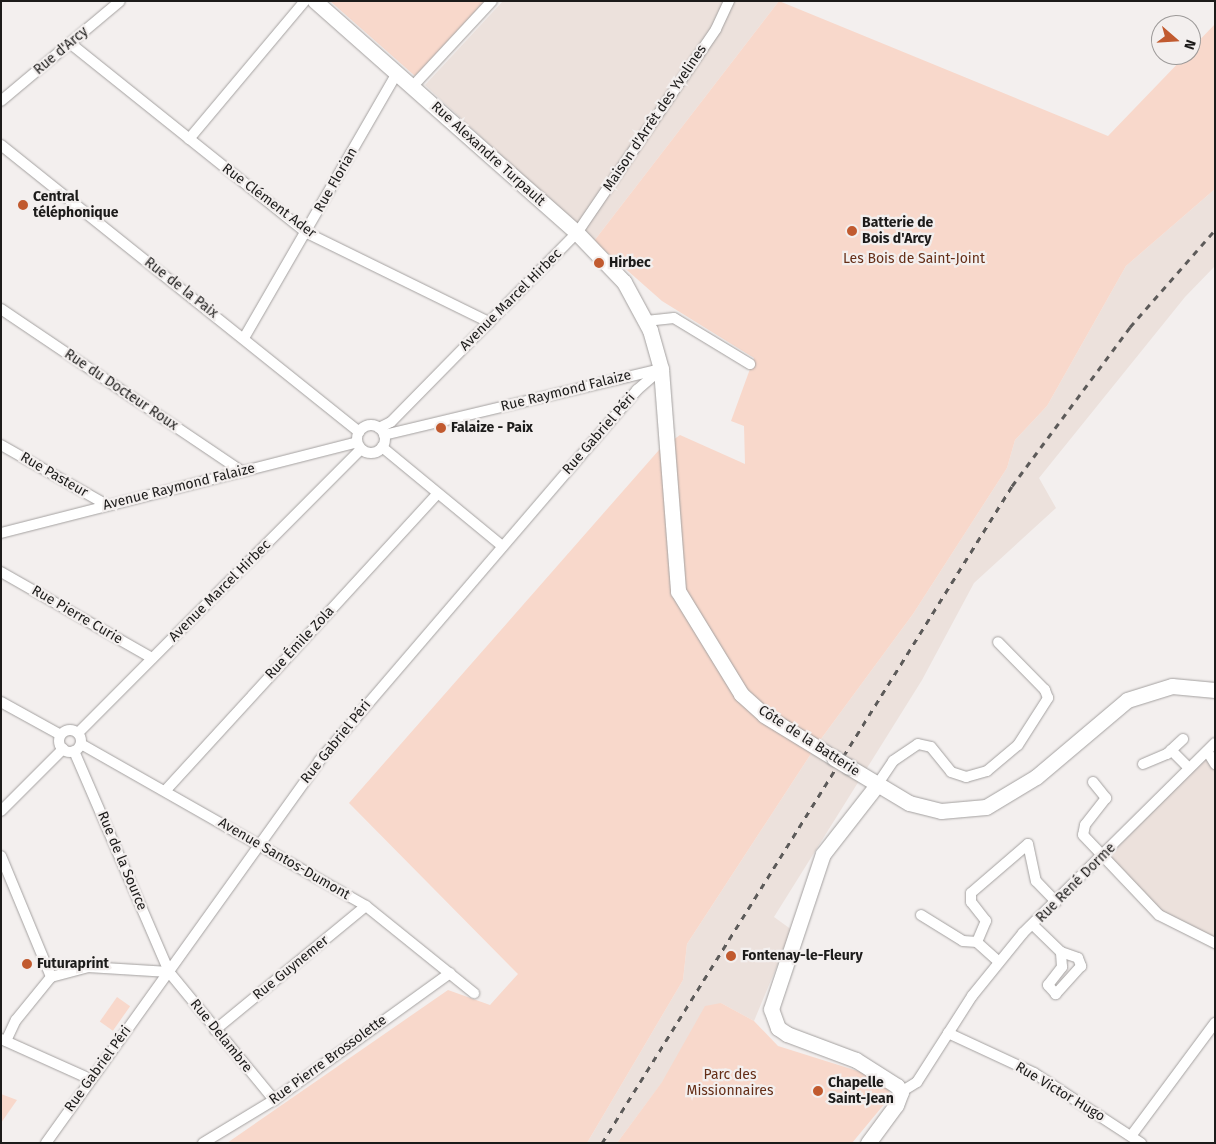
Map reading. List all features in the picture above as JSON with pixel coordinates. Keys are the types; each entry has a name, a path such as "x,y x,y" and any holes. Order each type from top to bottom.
{"main road":[{"name":"Rue Alexandre Turpault","path":"315,1 577,233 624,282 646,321 661,369 663,398"},
{"name":"Côte de la Batterie","path":"663,398 678,591 741,694 764,715 908,804 941,811 986,807 1036,776 1123,706 1151,690 1172,686 1215,690"},
{"path":"1123,706 1172,695 1215,701"},
{"path":"868,1143 901,1092 856,1060 778,1028 772,1017 773,999 796,938 823,854 877,785"}],"street":[{"name":"Rue d'Arcy","path":"1,101 120,1"},
{"path":"189,139 305,1"},
{"path":"413,86 492,1"},
{"name":"Maison d'Arrêt des Yvelines","path":"577,233 716,29 729,1"},
{"name":"Rue Clément Ader","path":"71,44 306,232 489,322"},
{"name":"Rue Florian","path":"244,338 397,73"},
{"name":"Rue de la Paix","path":"1,145 244,338 359,441"},
{"name":"Avenue Marcel Hirbec","path":"381,432 577,233"},
{"name":"Rue du Docteur Roux","path":"1,309 240,471"},
{"path":"646,321 674,318 750,364"},
{"name":"Rue Raymond Falaize","path":"359,441 366,426 381,432 661,369"},
{"name":"Rue Gabriel Péri","path":"46,1143 318,761 638,390 661,369"},
{"path":"381,432 382,447 436,495 502,546"},
{"path":"359,441 372,453 382,447"},
{"name":"Avenue Marcel Hirbec","path":"78,733 359,441"},
{"name":"Avenue Raymond Falaize","path":"1,533 359,441"},
{"name":"Rue Pasteur","path":"1,445 107,505"},
{"name":"Rue Émile Zola","path":"164,791 436,495"},
{"name":"Rue Pierre Curie","path":"1,572 152,658"},
{"path":"877,785 907,747 918,744 931,747 951,772 966,777 987,772 1018,745 1048,698 1045,690 998,642"},
{"path":"1,702 61,735"},
{"path":"61,735 69,730 78,733"},
{"name":"Rue de la Source","path":"78,733 78,748 169,972"},
{"path":"1,811 63,749 61,735"},
{"path":"1144,764 1171,750 1183,739"},
{"name":"Rue René Dorme","path":"901,1092 917,1082 948,1033 999,962 1100,855 1189,768 1209,754 1215,743"},
{"name":"Avenue Santos-Dumont","path":"63,749 78,748 164,791 366,906 474,993"},
{"path":"1171,750 1189,768"},
{"path":"1209,754 1215,764"},
{"path":"1094,782 1106,798 1082,831 1100,855 1159,915 1215,943"},
{"path":"977,942 986,921 971,902 970,893 1021,846 1028,844 1036,881 1056,902"},
{"path":"1,856 51,977"},
{"name":"Rue Guynemer","path":"215,1030 366,906"},
{"path":"921,915 964,941 977,942 999,962"},
{"path":"1033,925 1061,952"},
{"path":"90,1079 4,1040 16,1020 51,977 88,967 169,972"},
{"name":"Rue Delambre","path":"169,972 274,1100"},
{"name":"Rue Pierre Brossolette","path":"203,1143 274,1100 450,973"},
{"path":"1131,1136 1215,1023"},
{"name":"Rue Victor Hugo","path":"948,1033 1034,1073 1141,1143"}],"shaded area":[{"path":"503,1 779,1 594,241 425,85"},
{"path":"1215,189 1215,266 1185,297 1039,478 1056,508 974,583 922,680 774,917 792,930 754,1021 721,1003 617,1143 587,1143 683,980 687,944 818,743 913,614 1007,468 1015,440 1047,406 1126,266"},
{"path":"1215,748 1215,939 1167,916 1112,862 1112,853"}],"green space":[{"path":"330,1 485,1 415,76"},
{"name":"Les Bois de Saint-Joint","path":"779,1 1108,136 1176,65 1201,65 1201,39 1215,24 1215,189 1126,266 1047,406 1015,440 1007,468 913,614 818,743 687,944 683,980 587,1143 227,1143 448,990 490,1005 518,974 349,803 659,450 680,435 745,464 744,426 731,421 754,358 662,301 594,241"},
{"path":"117,997 130,1006 113,1031 100,1022"},
{"name":"Parc des Missionnaires","path":"721,1003 754,1021 778,1046 864,1073 888,1088 891,1096 852,1143 617,1143 662,1082 705,1006"},
{"path":"1,1094 17,1100 1,1123"}],"railway":[{"path":"602,1143 1012,486 1130,327 1215,230"}],"place":[{"name":"Central téléphonique","path":"23,205"},
{"name":"Batterie de Bois d'Arcy","path":"852,231"},
{"name":"Hirbec","path":"599,263"},
{"name":"Falaize - Paix","path":"441,428"},
{"name":"Fontenay-le-Fleury","path":"731,956"},
{"name":"Futuraprint","path":"27,964"},
{"name":"Chapelle Saint-Jean","path":"818,1091"}]}
